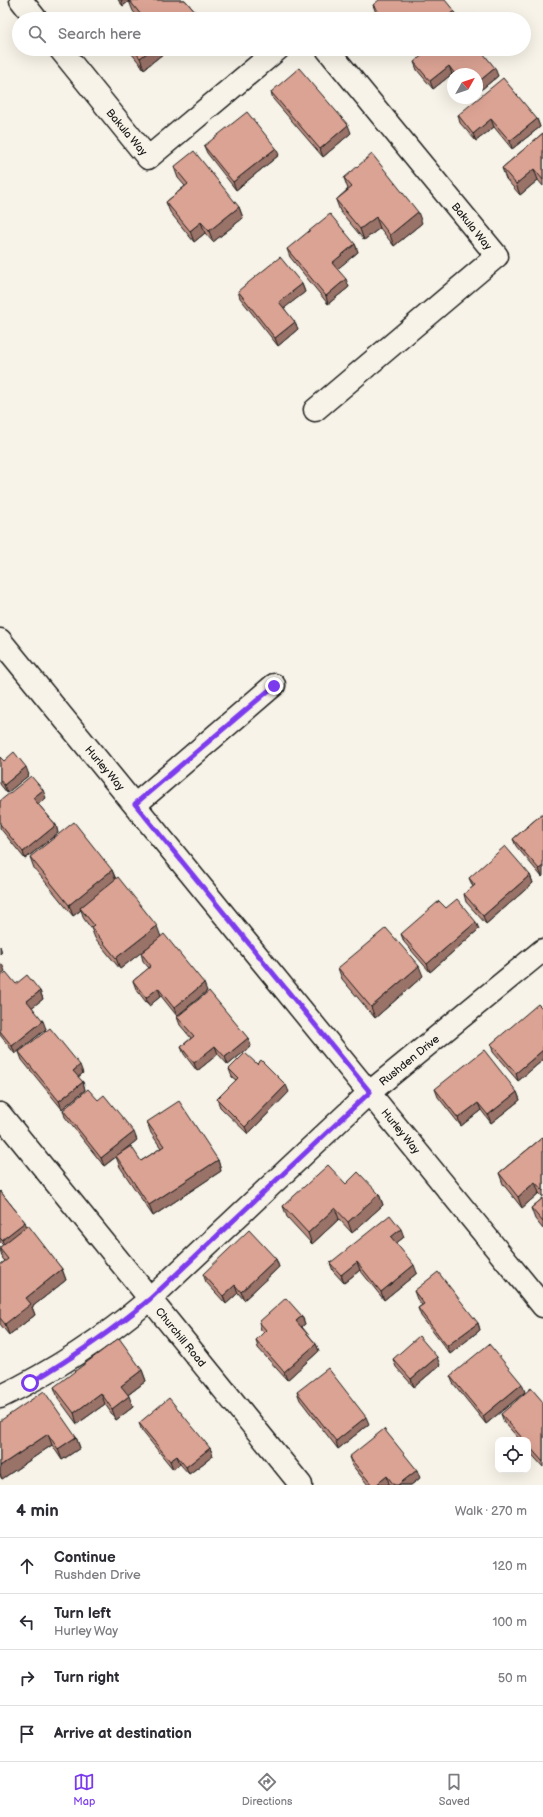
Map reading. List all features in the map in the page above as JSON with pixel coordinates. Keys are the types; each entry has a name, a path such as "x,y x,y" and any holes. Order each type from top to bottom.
{"street":[{"path":"21,0 30,12"},
{"name":"Bakula Way","path":"66,56 148,158 270,56"},
{"name":"Bakula Way","path":"315,410 497,256 333,56"},
{"name":"Hurley Way","path":"0,640 543,1306"},
{"path":"135,804 274,686"},
{"name":"Rushden Drive","path":"0,1397 30,1383 68,1360 122,1323 150,1299 370,1092 543,950"},
{"name":"Churchill Road","path":"0,1114 301,1485"}],"building":[{"path":"129,0 185,0 195,12 139,12"},
{"path":"379,0 445,0 454,11 379,12 373,5"},
{"path":"421,56 486,56 495,68 483,78 483,68 450,68 449,66 430,81 414,62"},
{"path":"299,68 348,125 320,149 271,92"},
{"path":"503,78 537,119 510,141 491,119 473,134 458,115 471,104 483,104 483,94"},
{"path":"247,112 276,148 233,182 204,146"},
{"path":"543,133 543,180 534,169 516,184 502,168"},
{"path":"194,151 239,207 209,231 201,222 190,231 166,202 188,184 174,167"},
{"path":"372,154 418,212 390,235 376,217 360,229 336,200 352,187 344,178"},
{"path":"330,214 355,244 332,263 346,279 326,296 287,249"},
{"path":"280,257 302,284 279,302 295,322 275,338 238,291"},
{"path":"14,752 26,767 4,785 0,780 0,757 4,761"},
{"path":"31,776 43,790 33,798 56,825 23,852 0,824 0,801"},
{"path":"543,813 543,866 539,869 513,839"},
{"path":"74,822 112,870 69,905 30,857"},
{"path":"505,846 530,875 483,916 464,894 475,885 469,878"},
{"path":"118,877 157,926 116,958 91,927 94,925 80,908"},
{"path":"457,899 476,922 427,964 401,934 439,901 446,908"},
{"path":"386,928 419,966 371,1007 338,968"},
{"path":"164,934 204,983 174,1008 158,988 146,998 133,981 151,966 141,953"},
{"path":"6,972 16,984 27,975 40,991 27,1001 43,1021 12,1046 0,1031 0,977"},
{"path":"209,991 248,1038 225,1057 215,1046 194,1063 181,1047 194,1036 177,1017"},
{"path":"538,1004 543,1009 543,1050 516,1073 491,1044"},
{"path":"50,1028 80,1065 73,1071 83,1082 59,1101 19,1052"},
{"path":"484,1050 517,1092 488,1115 478,1103 458,1118 435,1089"},
{"path":"245,1053 257,1064 261,1060 286,1085 245,1127 217,1099 238,1078 229,1069"},
{"path":"88,1089 98,1100 104,1095 134,1132 101,1158 63,1110"},
{"path":"179,1101 218,1160 149,1205 116,1156 131,1146 141,1161 164,1146 147,1122"},
{"path":"543,1137 543,1191 535,1182 518,1197 499,1173"},
{"path":"328,1165 346,1184 358,1172 379,1194 348,1222 335,1208 308,1233 283,1206"},
{"path":"0,1191 25,1222 2,1240 0,1238"},
{"path":"543,1198 543,1222 531,1208"},
{"path":"390,1215 401,1229 391,1237 414,1265 381,1292 357,1262 341,1275 330,1263"},
{"path":"28,1225 62,1269 26,1298 31,1304 5,1324 0,1318 0,1265 8,1259 0,1247"},
{"path":"249,1230 276,1259 241,1292 235,1285 223,1296 203,1274"},
{"path":"438,1272 478,1323 447,1346 418,1308 424,1304 414,1291"},
{"path":"286,1298 302,1316 296,1321 316,1344 284,1372 256,1340 266,1330 259,1322"},
{"path":"419,1336 437,1357 411,1379 393,1359"},
{"path":"119,1338 142,1370 121,1386 129,1396 112,1409 101,1393 74,1413 54,1387"},
{"path":"489,1344 522,1384 483,1416 450,1376"},
{"path":"328,1368 366,1417 336,1441 297,1392"},
{"path":"531,1388 543,1402 543,1462 531,1448 531,1437 521,1437 501,1414"},
{"path":"44,1391 76,1437 58,1449 48,1434 0,1466 0,1421"},
{"path":"169,1398 210,1448 186,1467 177,1456 170,1461 139,1423"},
{"path":"384,1429 417,1470 398,1485 394,1485 387,1476 376,1485 372,1485 349,1457"}],"route":[{"path":"30,1383 68,1360 122,1323 150,1299 370,1092 135,804 274,686"}]}
